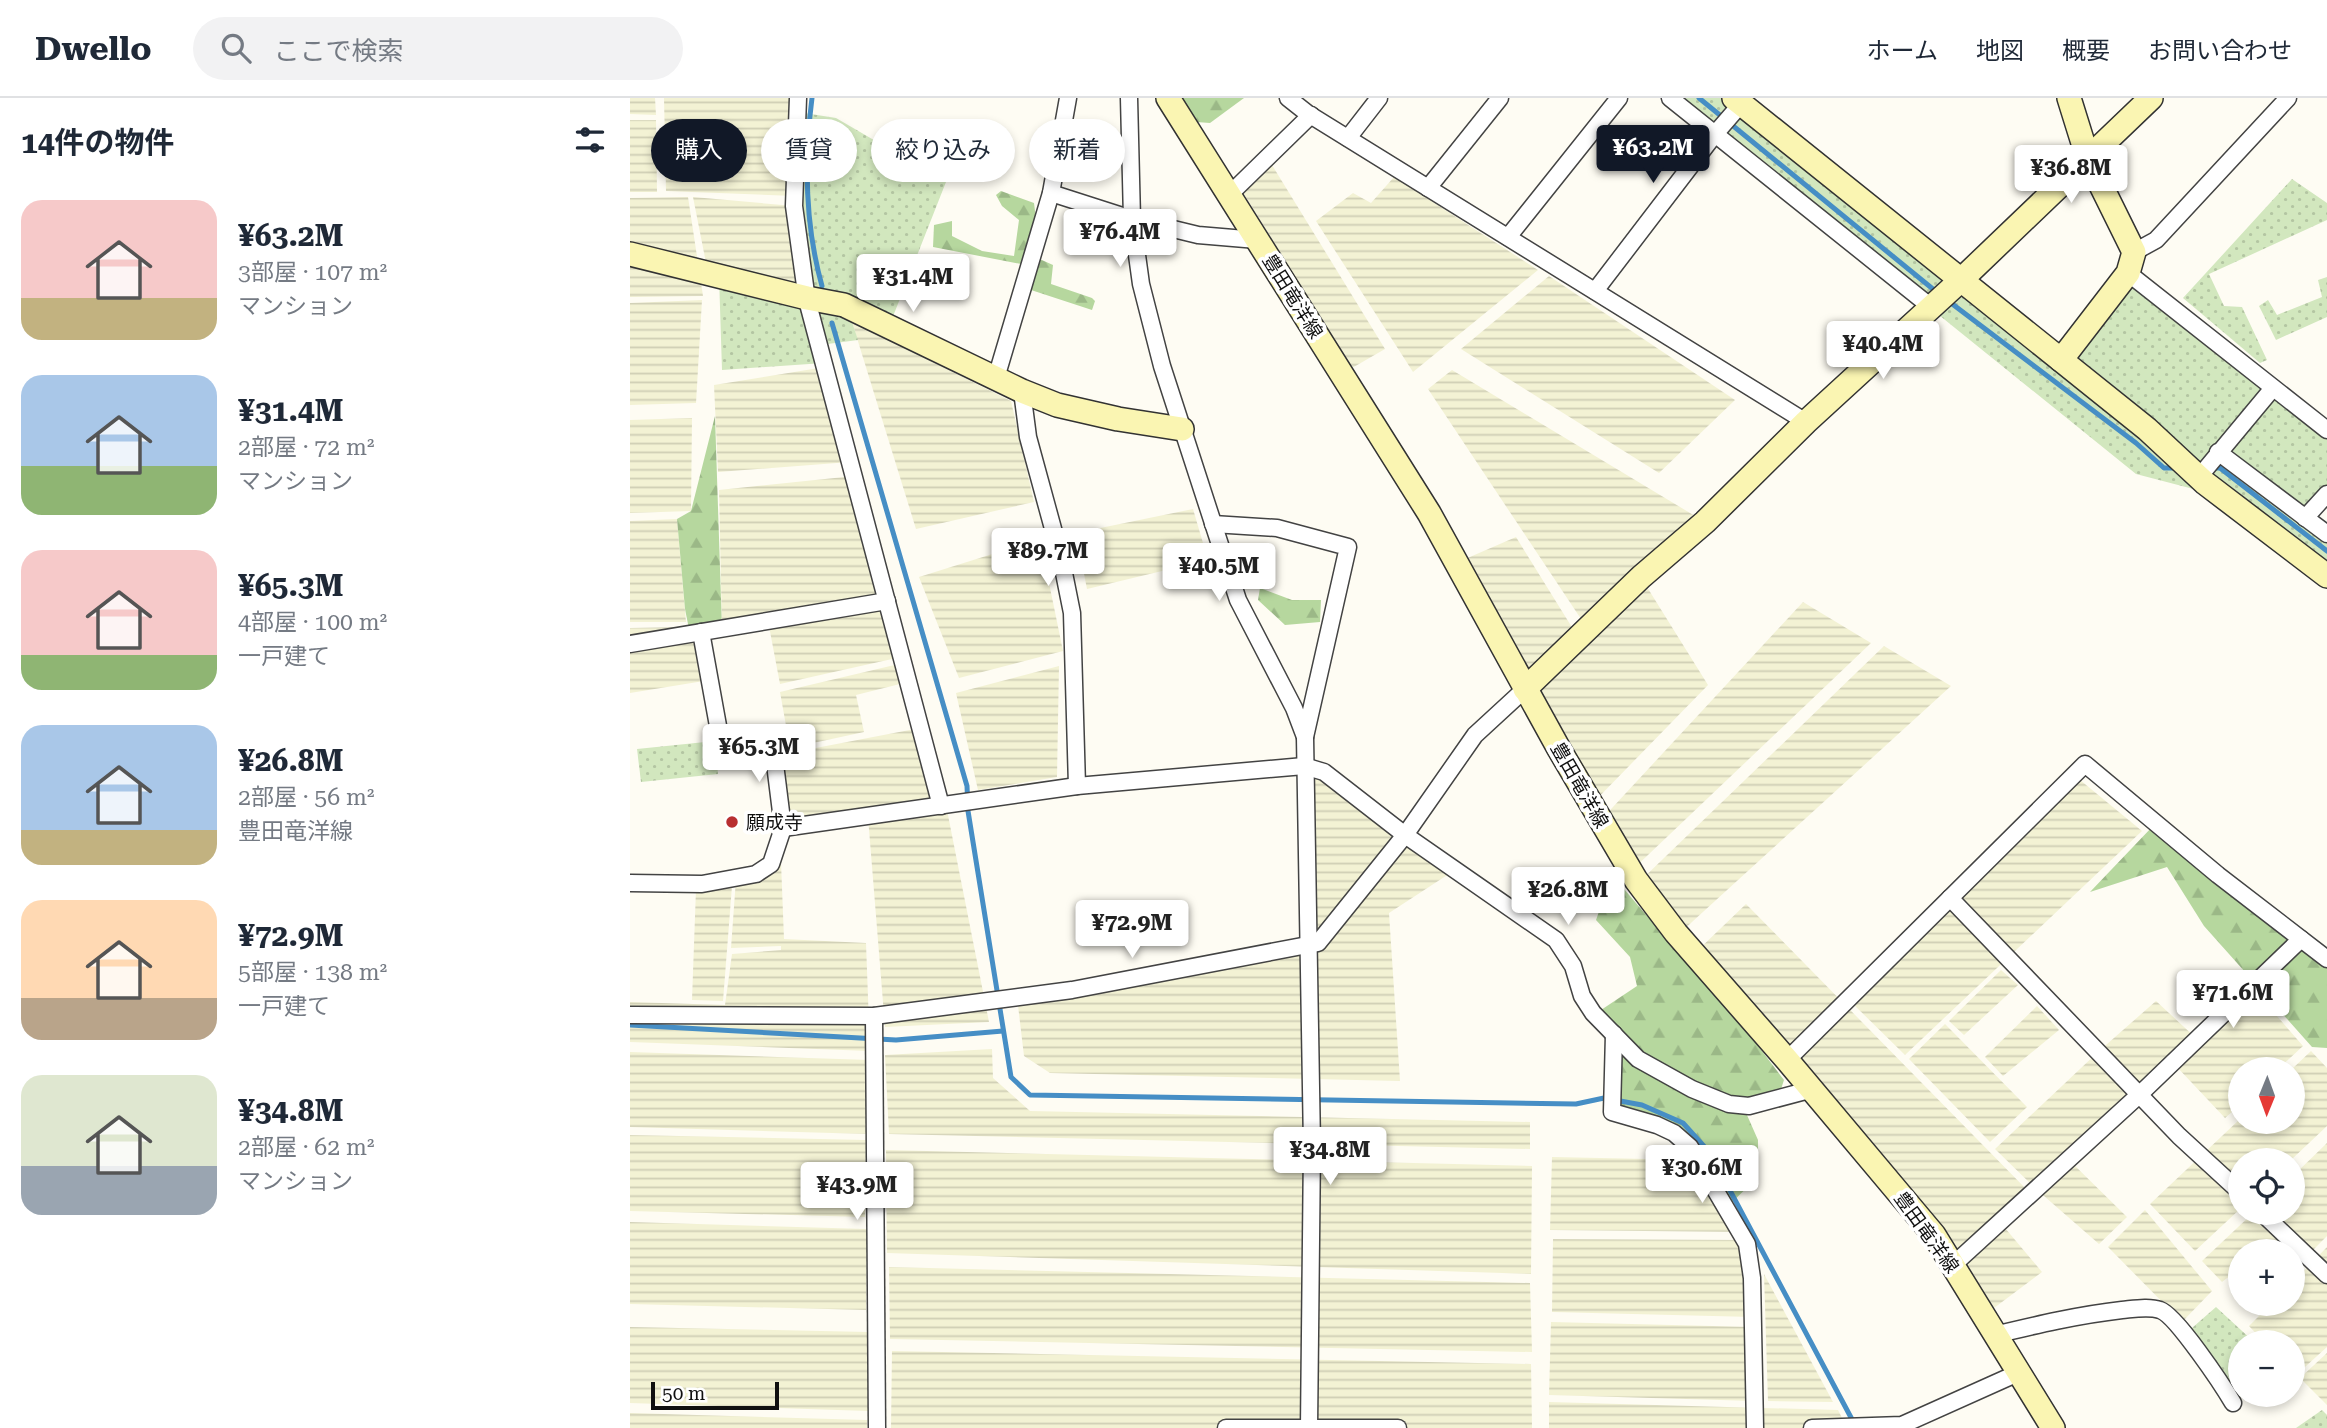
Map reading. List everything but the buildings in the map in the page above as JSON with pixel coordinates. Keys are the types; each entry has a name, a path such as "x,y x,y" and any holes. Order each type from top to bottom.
{"street":[{"path":"798,98 794,206 807,298 941,806"},
{"path":"996,378 1051,193 1068,98"},
{"path":"1129,98 1132,219 1141,284 1162,366 1237,600 1294,708 1305,737"},
{"name":"豊田竜洋線","path":"1168,98 1429,513 1525,689 1636,880 1676,933 1813,1089 1909,1204 1953,1265 2053,1428"},
{"path":"1288,98 1311,115 1806,422"},
{"path":"1348,138 1380,98"},
{"path":"1428,188 1500,98"},
{"path":"1508,237 1619,98"},
{"path":"1670,98 1931,307"},
{"path":"2069,98 2088,159 2131,262 2273,388 2327,430"},
{"path":"630,1015 874,1016 1072,990 1318,943 1405,835 1475,735 1641,577 1706,522 1806,422 1961,280 2151,98"},
{"path":"2061,360 2131,262 2156,240 2288,98"},
{"path":"1595,291 1738,101 2147,429 2199,477 2327,576"},
{"path":"1229,195 1311,115"},
{"path":"1051,193 1132,219 1198,234 1257,240"},
{"path":"630,254 844,305 1022,391 1057,404 1118,419 1182,429"},
{"path":"2199,477 2273,388"},
{"path":"1022,391 1028,437 1061,558 1072,612 1077,786"},
{"path":"2218,452 2327,534"},
{"path":"2305,518 2327,494"},
{"path":"1213,524 1277,528 1348,547 1305,737 1312,1146 1310,1428"},
{"path":"630,644 887,601"},
{"path":"630,883 702,884 757,874 771,864 783,828 774,756 724,759 701,632"},
{"path":"1787,1060 2085,764 2218,875 2327,959"},
{"path":"783,828 1077,786 1304,766 1324,772 1405,835 1556,940 1573,966 1582,996 1593,1013 1638,1059 1692,1089 1730,1104 1749,1106 1813,1089"},
{"path":"1950,898 2179,1136 2228,1181"},
{"path":"1953,1265 2139,1095 2301,939"},
{"path":"874,1016 877,1428"},
{"path":"1614,1034 1612,1112 1657,1125 1674,1133 1690,1147 1747,1244 1752,1278 1755,1428"},
{"path":"2275,1225 2327,1275"},
{"path":"1994,1335 2081,1315 2137,1308 2160,1310 2174,1321 2228,1394"},
{"path":"1812,1428 1902,1425 2018,1373"},
{"path":"1226,1428 1398,1428"}],"green space":[{"path":"630,98 655,98 656,115 630,114"},
{"path":"664,98 798,98 797,119 761,119 761,182 795,182 794,196 666,191 666,182 747,182 747,119 664,119"},
{"path":"1168,98 1244,98 1210,123 1183,121"},
{"path":"1670,98 1734,98 2061,360 2128,273 2327,438 2327,485 2305,511 2327,535 2327,576 2224,497 2136,474"},
{"path":"798,112 838,119 798,119"},
{"path":"630,120 651,120 651,182 657,182 657,192 630,192"},
{"path":"857,130 871,138 871,182 946,182 890,324 840,306 852,322 858,340 820,345 824,363 722,370 719,276 807,300 794,206 795,182 857,182"},
{"path":"1272,165 1385,349 1352,368 1242,191"},
{"path":"1394,177 1538,270 1413,372 1316,221 1353,193 1371,203"},
{"path":"2292,179 2327,203 2327,220 2209,274 2224,306 2242,307 2267,360 2260,363 2183,298"},
{"path":"1001,191 1034,203 1036,219 1021,264 933,247 934,225 952,221 952,236 982,251 1014,256 1019,220 1002,206 996,195"},
{"path":"688,197 703,296 630,297 630,198"},
{"path":"693,197 794,206 807,298 708,273"},
{"path":"1035,257 1053,265 1051,284 1092,298 1095,301 1092,310 1031,290"},
{"path":"1549,276 1735,400 1659,473 1461,349"},
{"path":"2327,277 2327,317 2276,340 2259,306 2268,300 2277,315 2322,297 2318,280"},
{"path":"702,300 696,403 630,405 630,303"},
{"path":"852,322 1011,401 1034,502 916,529"},
{"path":"825,367 850,462 718,472 714,385"},
{"path":"1452,370 1705,522 1642,579 1708,685 1591,805 1456,563 1516,537 1578,637 1587,628 1428,389"},
{"path":"715,416 722,629 690,634 685,609 677,519 691,511"},
{"path":"692,418 691,511 630,513 630,420"},
{"path":"854,476 901,657 780,684 768,621 722,629 719,490"},
{"path":"1193,509 1208,560 1087,589 1076,533"},
{"path":"677,519 686,622 630,622 630,521"},
{"path":"1040,539 1063,651 959,678 919,577"},
{"path":"1260,588 1292,600 1321,600 1320,622 1285,625 1258,600"},
{"path":"1803,602 1871,643 1628,874 1600,821"},
{"path":"684,627 701,632 710,680 630,693 630,628"},
{"path":"1884,646 1951,686 1681,932 1636,885"},
{"path":"903,663 908,682 856,695 864,732 790,748 780,692"},
{"path":"1059,666 1057,777 978,790 956,693"},
{"path":"920,728 946,805 989,1022 885,1027 868,817 783,828 774,756"},
{"path":"715,741 718,774 641,782 637,749"},
{"path":"1304,766 1455,870 1389,913 1400,1081 1050,1073 1024,1056 1017,997 1308,945"},
{"path":"2074,775 2142,831 1905,1055 1848,999"},
{"path":"2153,826 2327,960 2327,1048 2312,1047 2204,926 2167,867 2090,892"},
{"path":"781,862 784,939 866,943 870,1051 630,1042 630,1002 725,1005 732,954 781,950 781,946 731,948 736,879"},
{"path":"1612,875 1755,1042 1784,1080 1778,1098 1743,1106 1758,1140 1758,1177 1727,1207 1677,1136 1618,1114 1614,1034 1595,1014 1637,986 1630,957 1596,920"},
{"path":"732,886 723,1001 692,1000 696,889"},
{"path":"1746,904 2031,1194 2000,1222 2042,1272 1986,1314 1694,954"},
{"path":"2001,970 2018,985 1964,1035 1949,1021"},
{"path":"2251,986 2303,1046 2291,1057 2228,1057 2228,1115 2225,1118 2176,1066"},
{"path":"2156,1001 2197,1039 2069,1160 2127,1217 2099,1244 1995,1149"},
{"path":"2037,1006 2059,1030 2003,1076 1985,1057"},
{"path":"1945,1024 2027,1107 1990,1142 1909,1059"},
{"path":"992,1049 993,1078 1030,1111 1530,1122 1530,1149 889,1134 885,1055"},
{"path":"2311,1051 2327,1068 2327,1126 2304,1148 2228,1148 2228,1220 2195,1251 2150,1204 2228,1130 2228,1134 2305,1134 2305,1057"},
{"path":"630,1052 870,1060 868,1134 630,1127"},
{"path":"630,1135 866,1140 865,1217 630,1211"},
{"path":"2327,1143 2327,1236 2305,1258 2305,1239 2228,1239 2228,1277 2222,1282 2202,1261 2240,1225 2305,1225 2305,1164"},
{"path":"886,1150 1532,1166 1531,1274 887,1253"},
{"path":"1552,1157 1697,1160 1739,1232 1550,1230"},
{"path":"2145,1210 2212,1291 2182,1322 2108,1247"},
{"path":"630,1222 867,1229 866,1310 630,1304"},
{"path":"1553,1239 1744,1240 1753,1317 1552,1312"},
{"path":"2327,1247 2327,1347 2305,1367 2305,1330 2253,1330 2249,1326 2259,1316 2305,1316 2305,1270"},
{"path":"889,1267 1530,1283 1532,1352 890,1339"},
{"path":"1764,1274 1833,1402 1768,1401"},
{"path":"2216,1307 2241,1330 2228,1330 2228,1396 2184,1335"},
{"path":"1551,1322 1753,1327 1754,1401 1549,1395"},
{"path":"630,1327 869,1332 868,1411 630,1403"},
{"path":"892,1351 1531,1364 1532,1428 891,1428"},
{"path":"2327,1353 2327,1405 2305,1383 2305,1373"},
{"path":"1549,1402 1838,1410 1847,1428 1549,1428"},
{"path":"2322,1410 2327,1415 2327,1428 2296,1428"},
{"path":"630,1413 867,1420 867,1428 630,1428"}],"waterway":[{"path":"812,98 807,169 809,216 822,286"},
{"path":"1699,98 1939,294"},
{"path":"1947,300 2136,443 2164,468 2177,468"},
{"path":"832,323 967,786 968,811 1011,1077 1030,1095 1576,1104 1604,1098 1642,1105 1683,1123 1710,1153 1855,1425"},
{"path":"2211,468 2220,468 2327,551"},
{"path":"630,1025 896,1040 1003,1031"}],"place":[{"name":"願成寺","path":"732,822"}]}
